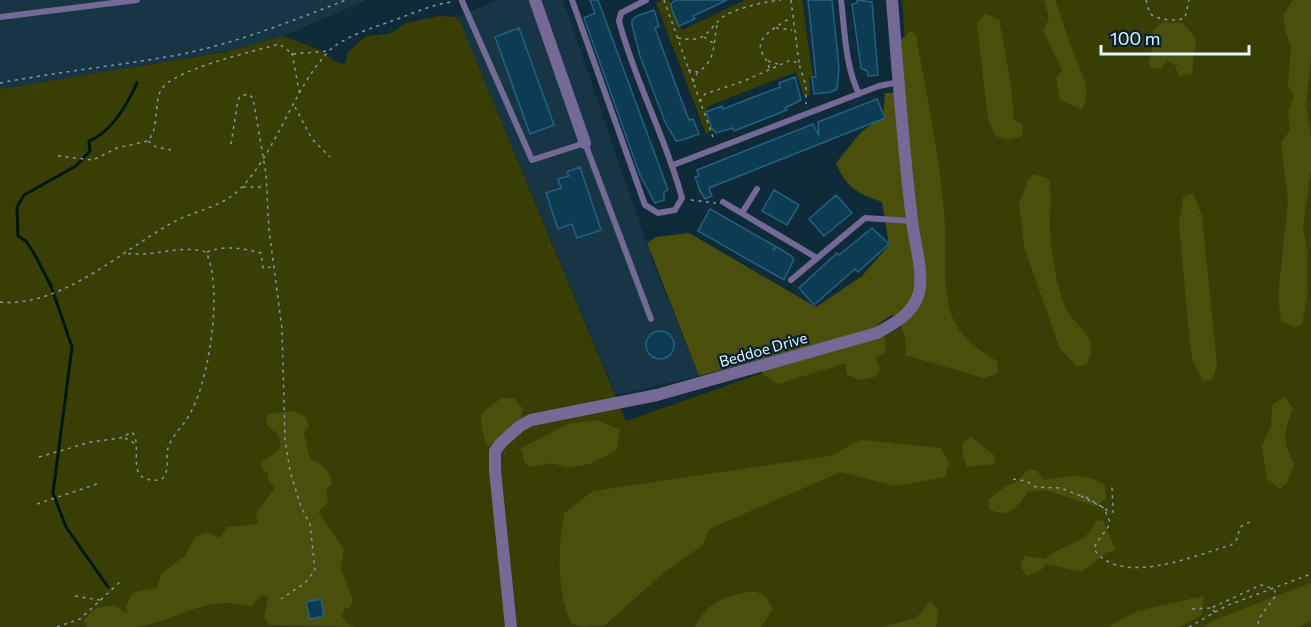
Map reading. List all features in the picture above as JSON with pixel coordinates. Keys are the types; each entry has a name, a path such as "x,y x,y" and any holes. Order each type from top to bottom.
{"street":[{"path":"535,0 585,142"},
{"name":"Beddoe Drive","path":"511,627 495,471 495,452 510,433 531,420 657,395 867,336 896,323 909,312 919,293 918,261 912,221 892,0"}],"lane":[{"path":"0,17 137,0"},
{"path":"572,0 645,205 658,213 675,210 682,198 673,165 659,137 619,21 621,13 646,0"},
{"path":"841,0 848,62 859,94"},
{"path":"458,2 532,160 585,142 651,319"},
{"path":"673,165 879,86 899,82"},
{"path":"742,213 757,189"},
{"path":"723,202 817,258"},
{"path":"791,280 865,218 912,221"}],"path":[{"path":"0,84 29,76 67,73 197,50 274,28 346,0"},
{"path":"664,0 716,148"},
{"path":"678,38 688,40 704,36 727,14 781,0"},
{"path":"791,0 793,30 799,64 806,86 807,114"},
{"path":"1146,0 1150,14 1159,19 1179,20 1185,18 1189,0"},
{"path":"58,156 87,160 100,158 117,148 148,141 153,134 160,90 168,82 213,64 279,44 293,54 328,51 365,30 427,8 458,2"},
{"path":"769,70 768,61 761,50 761,42 765,34 791,17"},
{"path":"693,82 698,72 713,58 717,25"},
{"path":"776,28 793,30"},
{"path":"704,36 714,44"},
{"path":"682,48 688,40"},
{"path":"0,302 21,304 43,298 124,253 172,222 221,204 242,187 264,160 328,51"},
{"path":"700,102 705,94 791,60 797,52"},
{"path":"293,54 300,96"},
{"path":"791,60 799,64"},
{"path":"768,61 779,65"},
{"path":"688,70 698,72"},
{"path":"696,91 705,94"},
{"path":"231,144 239,98 248,94 253,98 264,160 273,267 282,329 285,439 290,471 301,507 310,524 315,570 305,584 281,599"},
{"path":"294,106 312,139 330,158"},
{"path":"148,141 156,147 171,150"},
{"path":"242,187 266,187"},
{"path":"682,198 723,202"},
{"path":"124,253 146,254 181,248 206,252 219,248 248,250 261,253 263,268 273,267"},
{"path":"39,457 91,442 124,437 132,432 136,436 136,467 139,474 154,480 161,480 168,470 168,448 192,411 208,366 215,275 206,252"},
{"path":"124,437 136,444"},
{"path":"1013,479 1026,481 1036,487 1061,488 1092,500 1110,512 1113,512 1112,487"},
{"path":"37,504 97,484"},
{"path":"1081,496 1104,508 1110,522 1108,531 1096,543 1094,549 1098,555 1132,568 1159,566 1231,545 1237,539 1240,527 1252,521"},
{"path":"1189,627 1215,612 1311,574"},
{"path":"57,627 80,619 121,580"},
{"path":"1192,609 1211,608 1261,585 1274,589"},
{"path":"1259,627 1258,620 1276,594 1274,589"},
{"path":"75,596 100,600"},
{"path":"1211,608 1215,612"}],"shaded area":[{"path":"0,0 367,0 283,36 225,52 0,89"},
{"path":"498,0 563,0 656,271 699,376 616,395 458,17"}],"green space":[{"path":"669,0 682,30 745,0 802,0 813,77 809,77 810,95 804,96 796,72 706,107 714,130 706,134 656,3"},
{"path":"902,0 1311,0 1311,627 0,627 0,89 225,52 283,36 320,50 334,61 345,64 348,52 366,36 389,34 406,23 439,16 458,17 626,421 797,361 875,341 907,324 925,302"},
{"path":"1044,0 1055,0 1084,78 1086,93 1082,110 1060,100 1056,78 1062,70 1043,31 1049,18"},
{"path":"1293,0 1311,0 1311,58 1306,103 1311,139 1311,168 1303,227 1307,250 1307,298 1302,325 1293,327 1281,321 1278,296 1288,200 1281,143 1290,130 1288,112 1294,96 1288,86 1291,46 1285,30 1283,15"},
{"path":"985,14 999,19 1011,85 1014,120 1023,125 1022,136 1007,140 995,136 988,119 977,24"},
{"path":"1163,22 1183,23 1196,39 1192,74 1179,77 1175,65 1167,61 1161,69 1151,68 1148,61 1151,56 1153,31"},
{"path":"910,31 916,35 937,154 943,202 947,298 950,310 957,327 967,339 997,361 998,373 984,378 905,355 904,334 892,315 877,325 885,338 885,353 876,358 880,370 875,377 860,380 846,374 846,363 778,384 762,374 761,359 699,376 647,243 656,237 689,233 816,307 862,276 889,245 882,202 866,196 848,184 836,163 862,131 883,117 885,93 904,93 901,40"},
{"path":"1034,174 1049,179 1051,242 1064,304 1068,313 1089,338 1091,345 1091,354 1087,364 1077,367 1060,349 1024,247 1019,204 1028,180"},
{"path":"1193,193 1202,216 1217,365 1213,379 1203,381 1193,361 1190,345 1179,224 1183,197"},
{"path":"1284,397 1293,408 1286,442 1294,464 1287,483 1280,489 1267,479 1262,446 1271,425 1272,405"},
{"path":"502,398 514,398 523,409 520,421 490,446 486,445 481,417 487,409"},
{"path":"293,411 305,416 309,426 304,433 310,459 319,463 330,476 332,485 326,489 328,503 318,512 344,549 341,569 353,601 349,608 344,609 342,616 346,623 356,627 269,625 264,617 268,597 262,595 251,607 222,603 194,609 138,627 87,627 84,620 94,609 113,605 127,613 126,607 132,593 157,587 162,573 185,556 194,538 205,532 220,538 227,527 258,524 256,513 275,488 267,479 269,473 263,470 261,462 277,452 281,445 278,435 266,424 268,414"},
{"path":"596,420 620,430 617,450 590,464 567,468 552,463 530,467 525,464 521,448 568,424"},
{"path":"971,437 995,456 994,464 967,467 962,453 963,443"},
{"path":"861,440 941,448 949,463 945,477 895,486 841,472 709,529 703,545 667,570 605,625 583,627 571,623 563,597 560,569 560,541 564,513 593,491 830,456"},
{"path":"1029,469 1037,471 1044,480 1082,476 1097,481 1105,485 1106,499 1096,506 1045,490 1028,492 1016,507 1007,512 996,512 989,509 988,500 1007,485 1015,483"},
{"path":"1103,520 1116,550 1106,553 1081,572 1047,564 1038,572 1026,576 1020,564 1025,556 1045,559 1082,539 1092,529 1095,522"},
{"path":"1311,583 1311,621 1299,627 1203,627 1216,619"},
{"path":"755,591 766,597 773,609 761,627 695,627 712,605 727,597"},
{"path":"1204,596 1201,616 1179,627 1108,627 1137,611"},
{"path":"930,601 939,611 936,627 881,627 916,618"}],"building":[{"path":"590,0 598,0 668,190 664,192 664,200 655,203 640,175 584,18 595,13"},
{"path":"675,0 727,0 693,16 695,19 679,26 671,4"},
{"path":"808,0 832,0 839,68 837,89 831,92 814,94 812,77 816,77"},
{"path":"857,0 872,2 878,75 868,76 867,71 861,68 852,4 857,3"},
{"path":"654,10 659,26 655,28 689,120 693,119 699,134 682,140 676,141 665,122 640,56 632,25 632,20 637,16"},
{"path":"519,28 554,125 530,134 495,37"},
{"path":"795,77 801,100 785,108 787,110 734,131 733,128 716,133 712,128 706,112 722,106 723,109 780,87 779,83"},
{"path":"877,99 885,118 709,188 712,196 705,199 700,191 695,177 699,176 697,170 813,124 819,136 818,122"},
{"path":"580,167 601,230 577,238 572,224 558,229 546,193 561,188 558,179 569,176 567,172"},
{"path":"774,190 799,205 787,225 762,211"},
{"path":"836,195 852,213 824,236 809,219"},
{"path":"710,209 775,246 773,250 777,247 790,255 794,259 784,280 698,231"},
{"path":"872,228 889,244 858,272 855,269 814,305 799,288 837,253 839,255"},
{"path":"660,331 670,335 674,345 670,355 660,359 650,355 646,345 650,335"},
{"path":"321,599 324,616 310,619 306,602"}],"waterway":[{"path":"108,587 66,527 53,493 72,347 51,286 26,241 18,236 17,207 24,195 76,166 90,151 89,141 105,131 118,117 137,83"}]}
